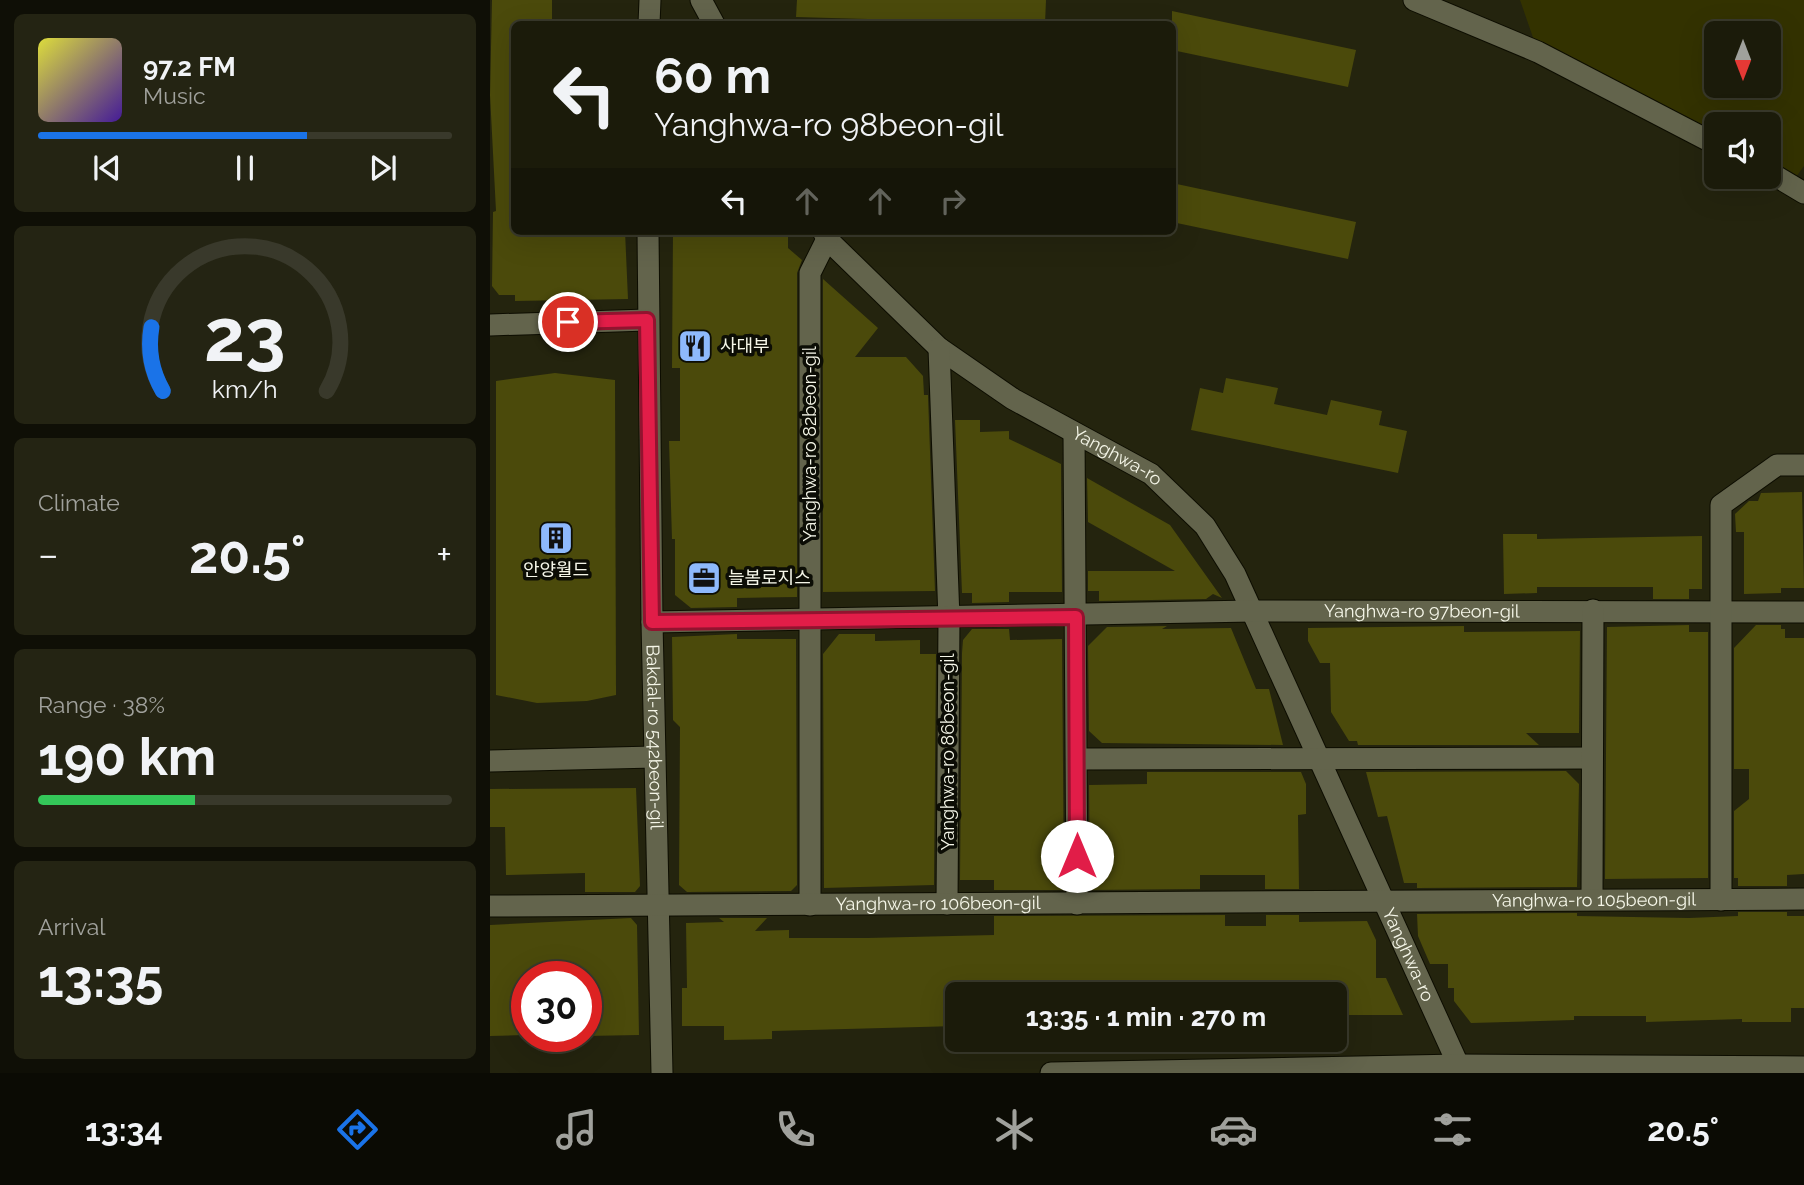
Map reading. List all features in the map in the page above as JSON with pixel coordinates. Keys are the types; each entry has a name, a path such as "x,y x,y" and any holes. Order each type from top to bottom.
{"street":[{"path":"649,21 650,0"},
{"path":"701,0 712,21"},
{"path":"1414,0 1538,52 1704,138"},
{"path":"1781,179 1804,193"},
{"name":"Bakdal-ro 542beon-gil","path":"648,235 654,757 662,1073"},
{"name":"Yanghwa-ro","path":"825,235 939,348 1013,399 1151,474 1205,526 1235,573 1253,611 1318,760 1461,1069"},
{"name":"Yanghwa-ro 82beon-gil","path":"810,905 810,273 825,235"},
{"path":"490,325 647,320"},
{"name":"Yanghwa-ro 86beon-gil","path":"939,348 949,619 947,904"},
{"path":"1074,433 1077,904"},
{"path":"1721,900 1721,505 1777,465 1804,465"},
{"path":"1592,899 1593,610"},
{"name":"Yanghwa-ro 97beon-gil","path":"652,622 1076,617 1253,611 1593,610 1721,614 1804,612"},
{"path":"490,761 654,757"},
{"path":"1077,759 1592,758"},
{"name":"Yanghwa-ro 105beon-gil","path":"1384,903 1804,899"},
{"name":"Yanghwa-ro 106beon-gil","path":"659,906 1384,903"},
{"path":"490,906 659,906"},
{"path":"1051,1073 1804,1067"}],"shaded area":[{"path":"1520,0 1804,0 1804,166 1791,184 1781,179 1781,112 1704,112 1704,138 1538,52"}],"building":[{"path":"492,0 552,0 552,21 511,21 511,235 625,235 628,299 515,301 515,295 499,295 492,286 493,212 496,211 490,95"},
{"path":"797,0 1046,0 1045,21 796,17"},
{"path":"1172,11 1356,50 1348,87 1176,51 1176,21 1172,21"},
{"path":"1176,184 1356,222 1348,259 1176,223"},
{"path":"673,235 788,235 788,248 802,260 797,273 797,597 737,598 737,607 691,608 675,595 675,539 672,539 669,441 680,441 680,368 672,368"},
{"path":"823,279 878,328 855,357 906,357 923,376 924,395 928,395 935,591 823,592"},
{"name":"안양월드","path":"555,373 615,380 616,695 587,701 537,703 496,695 496,381"},
{"path":"1226,378 1278,388 1274,404 1327,415 1331,400 1382,411 1379,425 1407,431 1398,473 1191,430 1200,388 1223,393"},
{"path":"955,420 980,420 980,432 1009,431 1009,439 1061,464 1062,592 1009,592 1009,602 972,603 972,593 962,593"},
{"path":"1087,478 1170,525 1222,598 1213,594 1206,599 1099,601 1099,591 1088,591 1088,571 1175,571 1088,522"},
{"path":"1802,492 1804,588 1781,588 1781,593 1744,594 1744,532 1736,532 1735,514 1749,501 1758,501 1761,493"},
{"path":"1503,534 1537,534 1537,539 1702,536 1702,589 1689,589 1689,599 1653,599 1653,587 1537,587 1537,593 1504,594"},
{"path":"1689,625 1689,632 1708,632 1708,878 1605,879 1607,627"},
{"path":"1756,625 1781,625 1781,629 1785,629 1785,638 1804,638 1804,874 1787,875 1787,886 1738,886 1738,878 1734,878 1734,811 1749,799 1749,769 1734,769 1734,648"},
{"path":"1167,626 1162,629 1231,628 1256,689 1269,689 1283,745 1102,743 1089,731 1088,646 1107,627"},
{"path":"1464,626 1464,632 1580,631 1579,733 1526,733 1539,745 1358,745 1357,741 1349,741 1331,712 1330,663 1320,663 1308,641 1308,628"},
{"path":"972,629 1009,629 1010,640 1062,639 1064,890 994,890 994,880 960,880 962,653 963,640"},
{"path":"737,634 737,639 796,639 797,885 791,891 687,892 679,885 680,727 673,720 672,637"},
{"path":"839,634 875,634 875,641 920,640 920,654 936,654 934,885 824,888 823,654"},
{"path":"1566,771 1579,784 1577,887 1417,888 1417,883 1404,883 1387,816 1378,817 1366,772"},
{"path":"1147,772 1301,772 1306,784 1306,814 1298,815 1299,889 1265,889 1265,875 1200,875 1200,889 1090,890 1089,785 1147,784"},
{"path":"636,788 640,886 635,892 585,892 585,873 506,875 505,827 490,827 490,789"},
{"path":"1738,912 1787,912 1787,916 1804,916 1804,1008 1791,1008 1791,1022 1742,1022 1742,1019 1646,1022 1646,1016 1574,1016 1574,1020 1471,1023 1454,1001 1454,988 1448,988 1448,964 1430,964 1418,936 1417,914 1577,913 1577,916 1689,918 1738,916"},
{"path":"1225,915 1225,926 1266,926 1266,915 1299,915 1299,922 1367,921 1376,940 1376,978 1386,978 1403,1015 1347,1015 1347,982 945,982 945,1026 772,1031 772,1039 724,1040 724,1026 682,1026 682,988 687,988 686,923 724,922 719,918 767,918 755,931 789,930 789,938 867,938 994,935 994,916"},
{"path":"631,918 637,925 639,1035 602,1036 602,961 511,961 511,1035 490,1036 490,925"}],"place":[{"name":"사대부","path":"695,346"},
{"name":"안양월드","path":"556,538"},
{"name":"늘봄로지스","path":"704,578"}],"route":[{"path":"568,322 647,320 652,622 1076,617 1077,856"}]}
